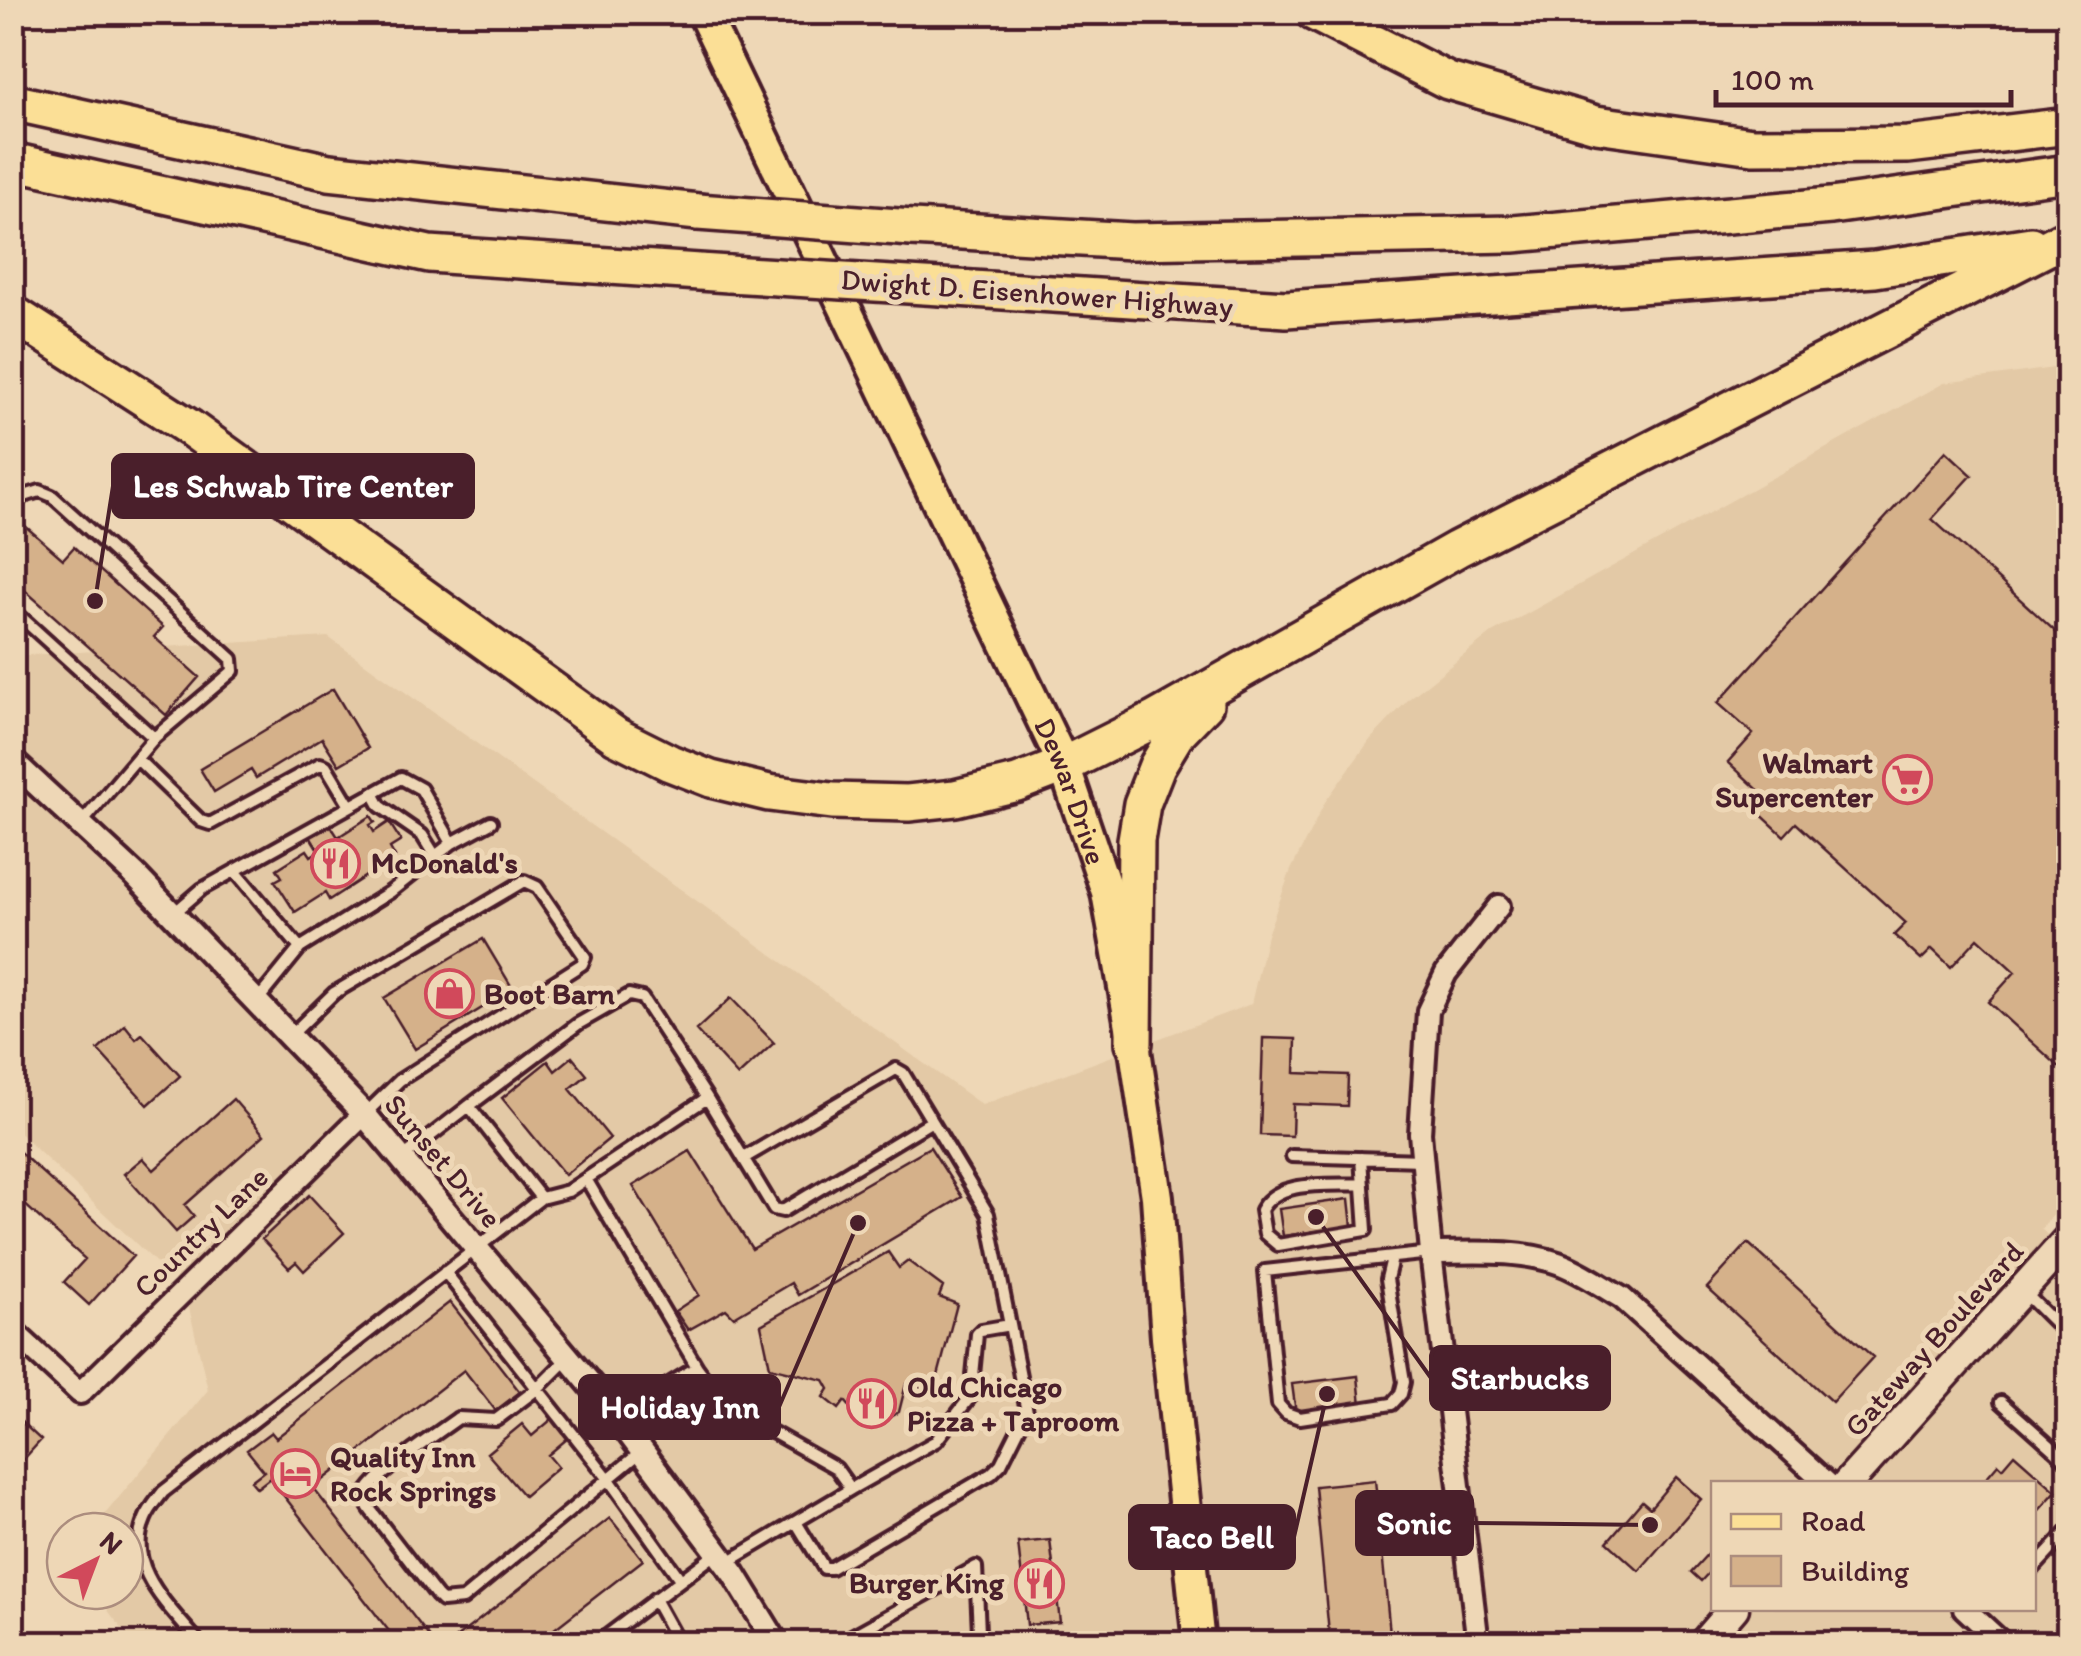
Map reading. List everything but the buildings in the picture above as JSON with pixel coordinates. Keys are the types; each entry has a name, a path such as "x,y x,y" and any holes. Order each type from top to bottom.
{"highway":[{"path":"1313,12 1448,80 1596,124 1754,146 1908,145 2068,126"},
{"name":"Dwight D. Eisenhower Highway","path":"12,102 329,172 698,212 1132,241 1513,234 1832,206 2068,173"},
{"name":"Dwight D. Eisenhower Highway","path":"12,161 429,254 1286,309 1875,269 2065,240"},
{"path":"12,313 190,428 616,736 710,779 769,794 908,803 955,798 1064,765 1225,682 1457,549 2065,240"},
{"path":"1134,1043 1136,840 1142,804 1157,766 1177,733 1225,682"}],"main road":[{"name":"Dewar Drive","path":"702,12 1064,765 1106,892 1157,1197 1167,1338 1199,1644"},
{"name":"Gateway Boulevard","path":"1850,1481 2066,1246"},
{"path":"1702,1644 1731,1611"}],"street":[{"name":"Sunset Drive","path":"12,761 172,914 364,1114 616,1417 722,1558 777,1644"},
{"path":"1478,1644 1430,1254 1420,1133 1428,1011 1446,973 1499,906"},
{"name":"Country Lane","path":"12,1330 80,1393 364,1114"},
{"path":"1430,1254 1492,1252 1526,1256 1558,1263 1587,1277 1622,1298 1825,1481"},
{"path":"1967,1611 2003,1644"}],"lane":[{"path":"12,500 40,491 52,496 232,658 233,671 154,738 81,824"},
{"path":"12,609 154,738"},
{"path":"137,759 210,824 320,764 326,766 350,806"},
{"path":"172,914 202,889 401,778 421,789 452,843"},
{"path":"373,793 380,806 422,835 436,856"},
{"path":"256,1002 300,948 390,892 452,843 492,822"},
{"path":"234,871 300,948"},
{"path":"290,1036 334,993 524,881 538,887 585,957 582,964 400,1080 364,1114"},
{"path":"401,1158 578,1024 630,995 642,998 774,1208 783,1211 932,1121"},
{"path":"744,1158 896,1069 903,1073 988,1214 1027,1412 1001,1464 991,1474 831,1568 824,1568 796,1522"},
{"path":"200,1644 148,1580 138,1545 145,1519 163,1492 541,1198 568,1191 707,1098"},
{"path":"469,1106 541,1198"},
{"path":"1292,1156 1423,1160"},
{"path":"1361,1158 1363,1184 1366,1230 1278,1245 1268,1238 1261,1210 1265,1202 1280,1192 1363,1184"},
{"path":"586,1179 697,1367 726,1406 836,1468 851,1490"},
{"path":"1392,1258 1388,1279 1404,1382 1402,1394 1392,1404 1300,1418 1286,1413 1278,1404 1265,1270 1430,1254"},
{"path":"444,1272 608,1478 680,1579"},
{"path":"2022,1290 2068,1336"},
{"path":"596,1644 680,1579 796,1522 936,1441 971,1396 977,1334 1010,1325"},
{"path":"568,1358 537,1389 496,1420 458,1418 368,1491 366,1504 436,1596 442,1601 463,1599 642,1451"},
{"path":"616,1417 697,1367"},
{"path":"2002,1402 2068,1462"},
{"path":"2036,1566 2068,1531"},
{"path":"837,1644 976,1567 979,1632 960,1644"},
{"path":"654,1599 676,1640 663,1644"},
{"path":"2054,1644 2068,1626"}],"shaded area":[{"path":"2068,366 2068,1197 2041,1229 2068,1254 2068,1643 133,1643 108,1611 145,1611 145,1511 108,1511 208,1390 185,1290 13,1127 12,656 328,637 982,1105 1251,1004 1267,935 1291,870 1325,802 1370,740 1410,698 1492,633 1944,383"}],"place":[{"name":"Les Schwab Tire Center","path":"95,601"},
{"name":"Walmart Supercenter","path":"1908,780"},
{"name":"McDonald's","path":"336,863"},
{"name":"Boot Barn","path":"449,994"},
{"name":"Starbucks","path":"1316,1217"},
{"name":"Holiday Inn","path":"858,1223"},
{"name":"Taco Bell","path":"1327,1394"},
{"name":"Old Chicago Pizza + Taproom","path":"872,1404"},
{"name":"Quality Inn Rock Springs","path":"295,1474"},
{"name":"Sonic","path":"1650,1525"},
{"name":"Burger King","path":"1039,1583"}]}
